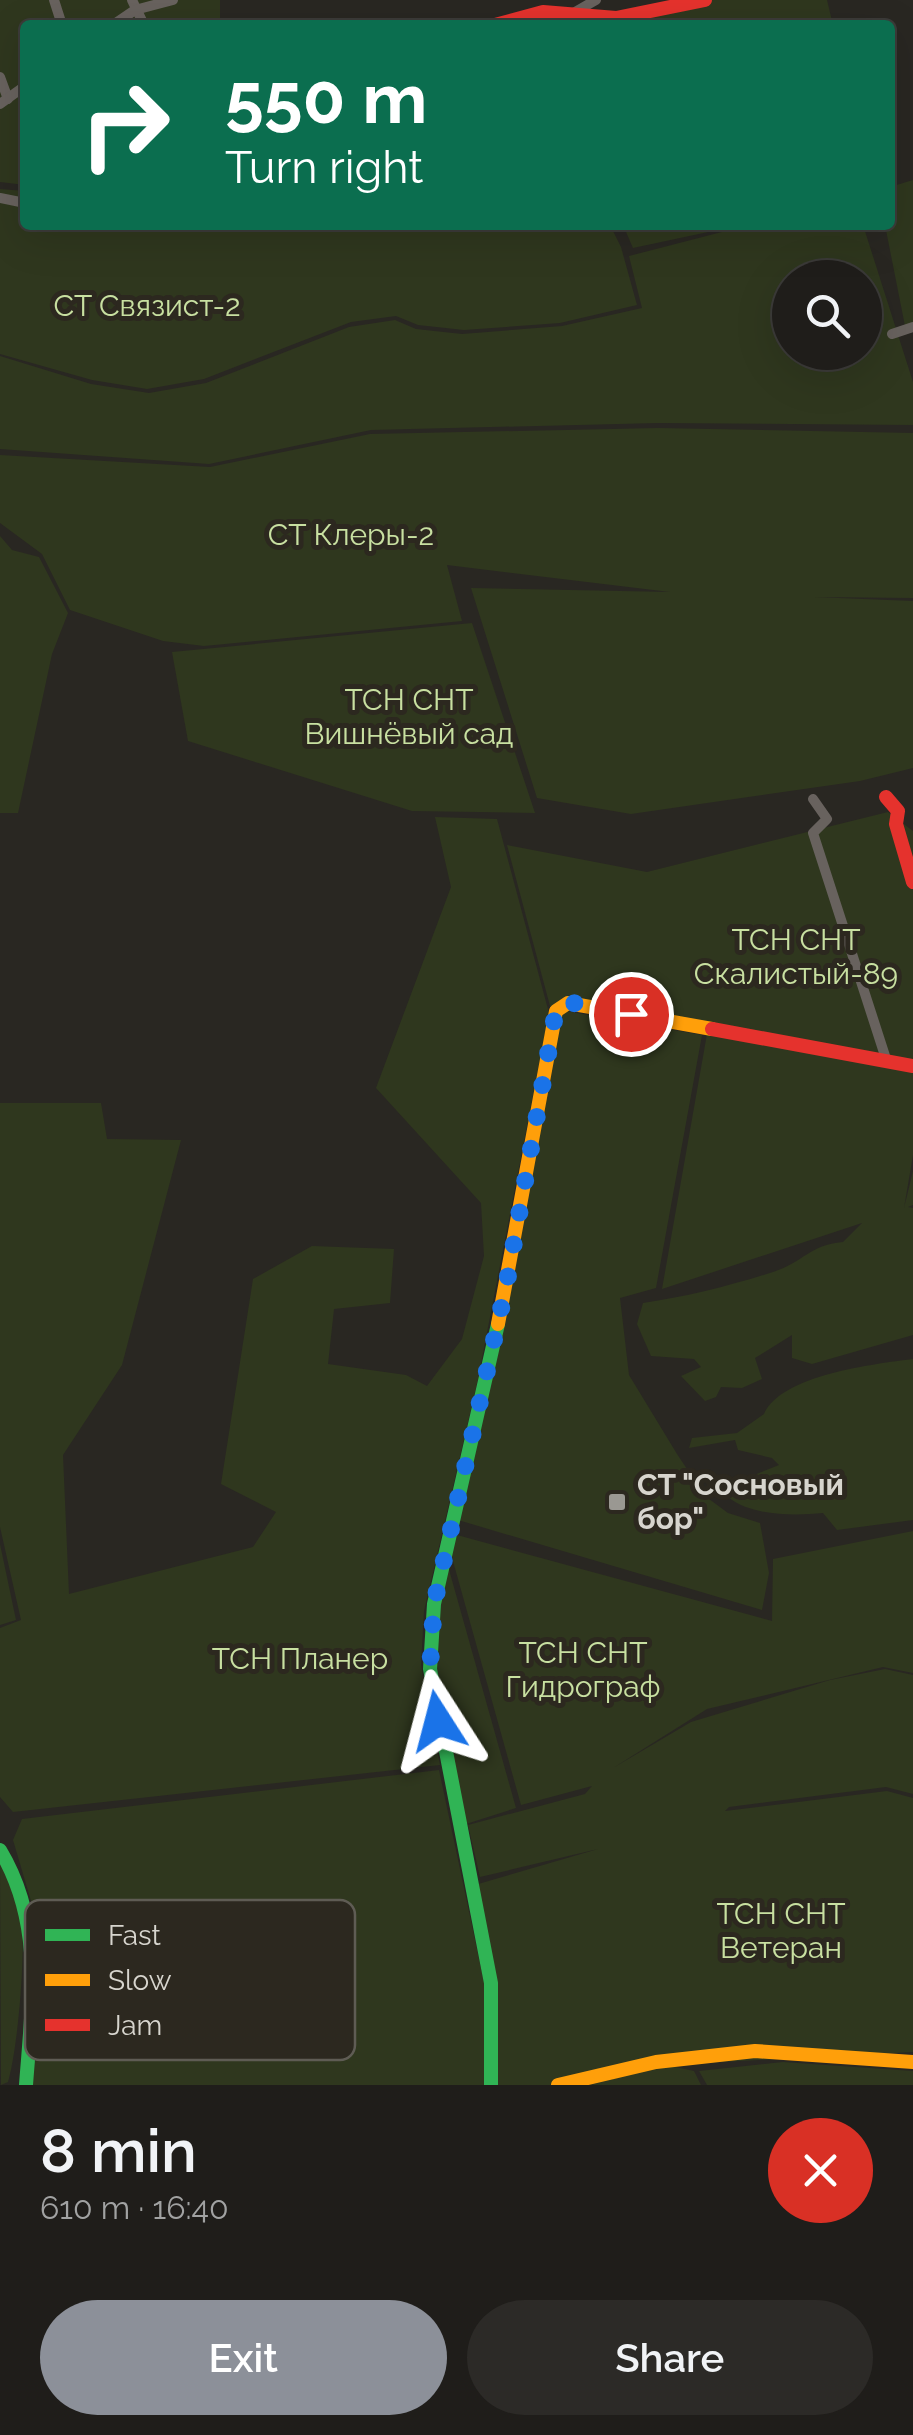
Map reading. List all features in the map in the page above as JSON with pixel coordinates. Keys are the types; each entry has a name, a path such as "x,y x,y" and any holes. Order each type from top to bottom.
{"street":[{"path":"134,5 173,0"},
{"path":"574,12 596,0"},
{"path":"513,20 543,12 616,18 705,0"},
{"path":"0,76 4,102"},
{"path":"892,334 913,327"},
{"path":"886,797 898,811 896,824 913,882"},
{"path":"812,799 827,819 813,832 887,1062"},
{"path":"491,2085 492,1983 438,1721 431,1653 434,1604 506,1287 556,1010 568,1002 913,1066"},
{"path":"0,1850 16,1872 25,1905"},
{"path":"558,2085 656,2062 755,2052 913,2062"},
{"path":"26,2085 27,2060"}],"green space":[{"path":"0,0 220,0 220,20 20,20 20,184 0,182"},
{"path":"704,0 827,0 832,20 569,20"},
{"path":"913,180 913,323 905,326 886,230 895,230 895,185"},
{"name":"СТ Связист-2","path":"0,189 20,191 20,230 612,230 637,305 560,323 464,330 418,325 396,316 351,322 204,379 147,389 92,380 0,354"},
{"path":"625,230 718,230 633,248"},
{"path":"730,230 865,230 874,260 772,260 772,370 882,370 882,285 913,382 913,425 658,423 371,430 209,464 0,449 0,356 91,384 149,393 206,383 349,327 395,320 416,329 462,334 562,326 642,308 629,256"},
{"name":"СТ Клеры-2","path":"658,428 913,433 913,598 814,597 913,601 913,768 860,781 631,814 537,798 471,588 670,592 447,565 462,621 204,646 163,641 70,610 42,554 0,523 0,455 210,467 370,434"},
{"path":"0,536 12,550 39,557 68,613 52,654 18,813 0,813"},
{"name":"ТСН СНТ Вишнёвый сад","path":"472,623 535,813 412,811 188,741 172,652"},
{"name":"ТСН СНТ Скалистый-89","path":"888,812 913,831 913,1155 904,1208 913,1171 913,1205 908,1207 913,1208 913,1335 812,1364 792,1358 792,1335 755,1358 762,1379 742,1388 721,1387 716,1397 705,1401 681,1376 701,1367 694,1359 651,1356 637,1324 643,1303 773,1272 814,1250 843,1242 862,1223 662,1289 707,1034 550,1006 507,845 647,872"},
{"name":"ТСН Планер","path":"435,817 497,819 549,1013 478,1379 424,1611 421,1665 440,1765 13,1812 0,1797 0,1628 21,1620 0,1527 0,1103 101,1103 107,1139 181,1140 122,1365 63,1455 69,1594 253,1547 276,1512 221,1484 253,1279 312,1246 394,1249 390,1303 334,1309 328,1364 406,1375 427,1386 462,1339 484,1256 481,1203 376,1088 451,887"},
{"path":"560,1010 702,1035 656,1288 620,1298 629,1375 677,1454 705,1496 728,1513 760,1523 769,1573 762,1610 458,1520"},
{"path":"913,1359 913,1520 837,1530 823,1513 786,1514 748,1508 728,1497 727,1486 779,1465 772,1458 738,1450 735,1440 689,1448 692,1438 737,1433 789,1390 808,1381 853,1368"},
{"path":"913,1531 913,1673 883,1667 707,1709 613,1768 691,1722 830,1680 885,1669 913,1675 913,1794 886,1787 729,1807 725,1811 887,1791 913,1798 913,2052 666,2065 694,2071 701,2085 590,2085 631,2074 578,2085 489,2085 488,1983 468,1887 598,1849 480,1877 468,1825 585,1794 592,1786 521,1805 451,1554 457,1535 772,1621 773,1559"},
{"path":"0,1544 16,1620 0,1625"},
{"path":"448,1566 516,1808 466,1824 435,1668 437,1622"},
{"path":"439,1770 485,1987 486,2085 31,2085 32,2060 355,2060 355,1900 31,1900 13,1840 22,1819"},
{"path":"0,1858 15,1877 20,1894 23,1947 12,2064 8,2082 1,2085"},
{"path":"783,2062 913,2071 913,2085 707,2085 699,2071"}],"traffic: fast":[{"path":"491,2085 491,1983 430,1669 434,1604 498,1324"},
{"path":"0,1850 14,1878 25,1916"},
{"path":"26,2085 28,2060"}],"traffic: slow":[{"path":"498,1324 556,1011 568,1003 712,1029"},
{"path":"558,2085 656,2062 755,2051 913,2062"}],"traffic: jam":[{"path":"513,20 543,12 616,18 705,0"},
{"path":"886,797 898,811 896,824 913,882"},
{"path":"712,1029 913,1066"}],"place":[{"name":"СТ \"Сосновый бор\"","path":"617,1502"}],"route":[{"path":"438,1721 430,1669 434,1604 484,1395 556,1010 568,1002 631,1014"}],"park label":[{"name":"ТСН СНТ Гидрограф","path":"583,1670"},
{"name":"ТСН СНТ Ветеран","path":"781,1931"}]}
